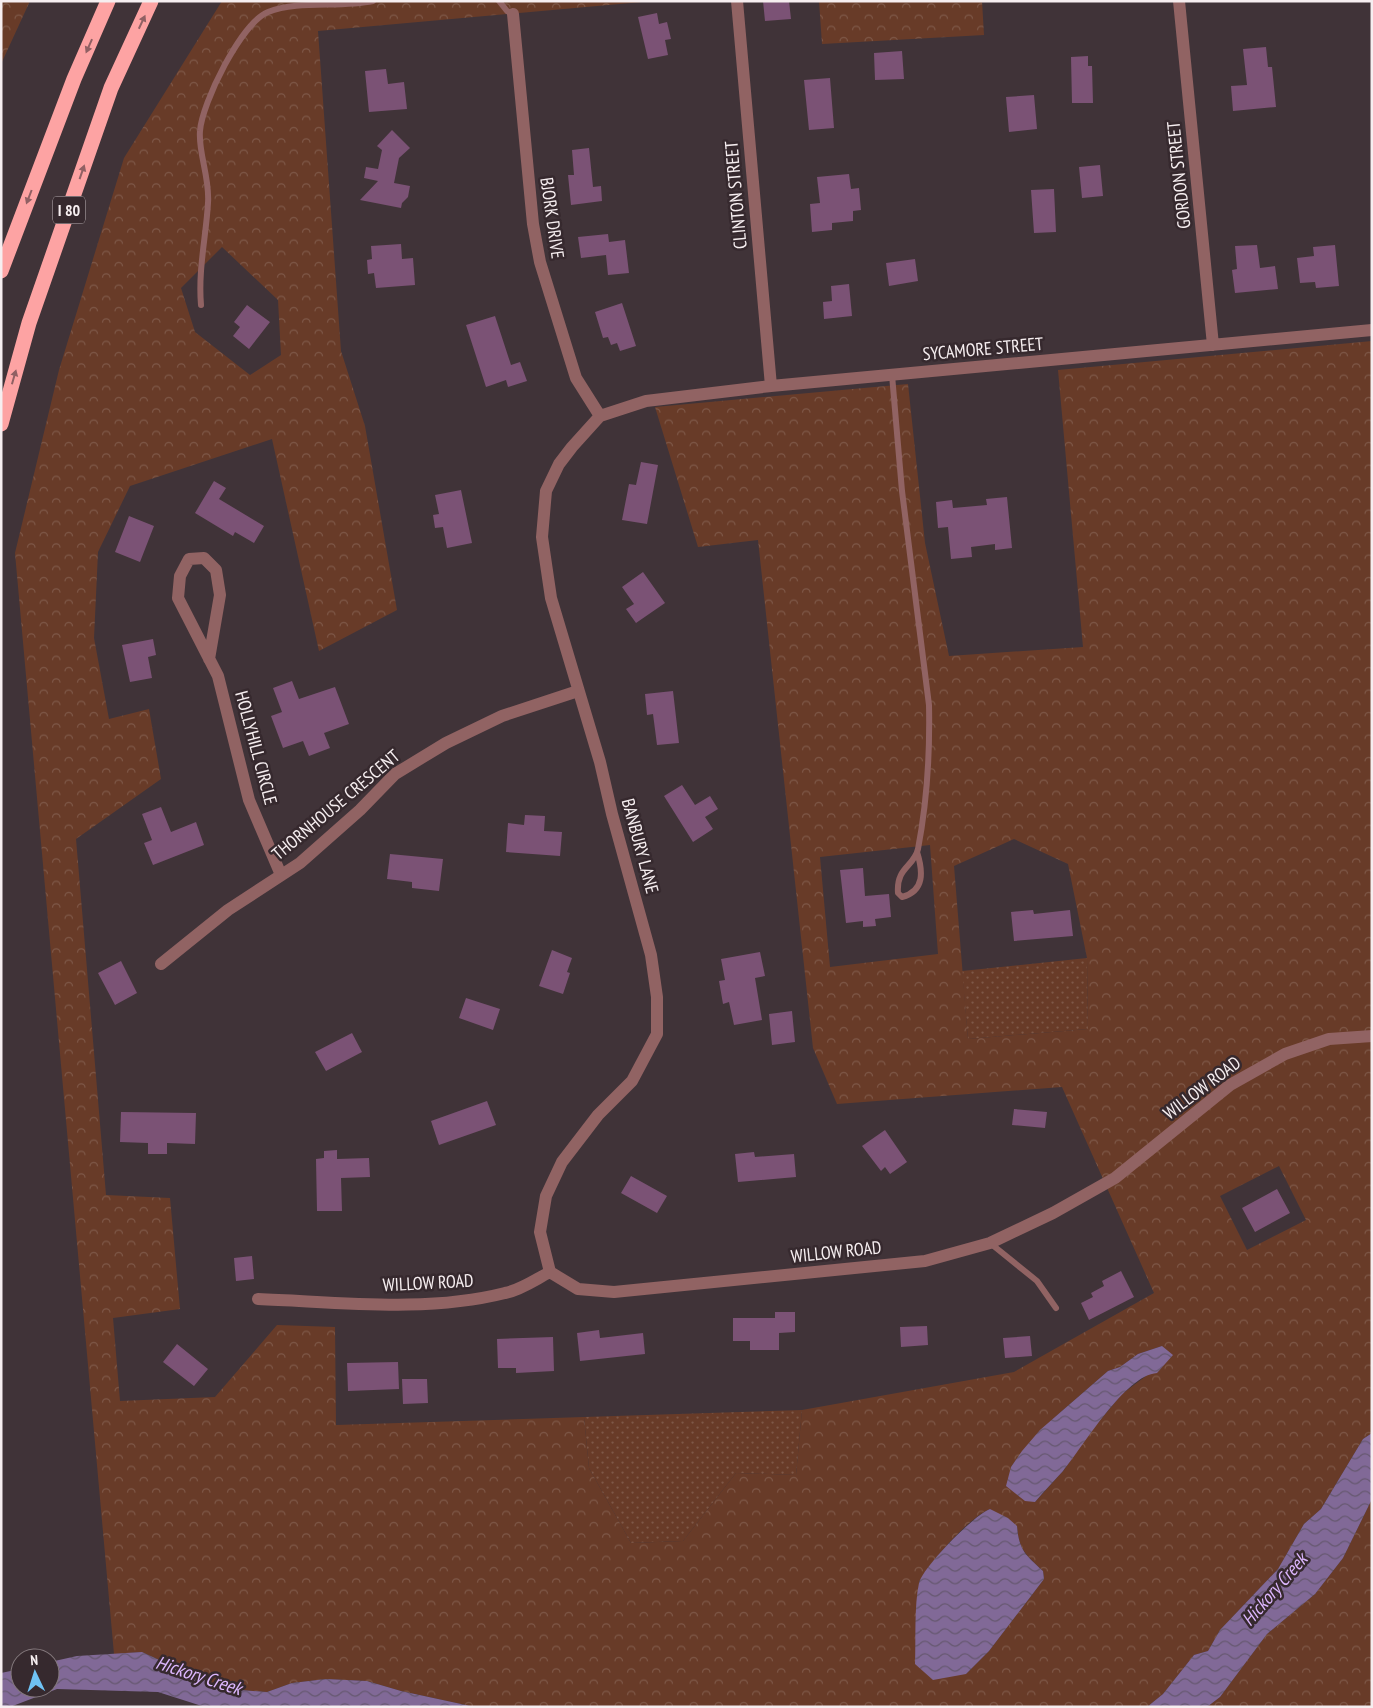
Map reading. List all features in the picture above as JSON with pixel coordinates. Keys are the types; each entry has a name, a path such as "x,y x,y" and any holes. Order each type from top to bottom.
{"highway":[{"name":"I 80","path":"1,271 74,79 108,1"},
{"name":"I 80","path":"1,424 29,322 111,88 152,1"}],"street":[{"name":"CLINTON STREET","path":"737,1 771,386"},
{"name":"GORDON STREET","path":"1179,1 1213,345"},
{"name":"BJORK DRIVE","path":"513,14 533,224 540,262 576,378 600,416"},
{"name":"SYCAMORE STREET","path":"600,416 646,401 771,386 1372,330"},
{"name":"BANBURY LANE","path":"550,1272 540,1232 546,1196 562,1162 598,1115 632,1081 657,1034 657,997 651,955 612,814 600,762 551,598 542,537 546,491 559,464 600,416"},
{"name":"HOLLYHILL CIRCLE","path":"209,659 220,595 216,570 204,558 189,560 180,576 178,598 209,659 218,676 249,800 281,874"},
{"name":"THORNHOUSE CRESCENT","path":"161,964 228,910 315,850 395,774 446,743 502,716 578,691"},
{"name":"WILLOW ROAD","path":"258,1299 400,1304 464,1301 508,1293 550,1272 578,1289 614,1292 925,1261 990,1243 1053,1213 1115,1178 1230,1085 1285,1054 1329,1040 1370,1039"}],"lane":[{"path":"201,305 199,283 209,183 200,132 205,109 231,53 248,27 266,12 283,7 359,4 373,1"},
{"path":"499,1 507,11 513,14"},
{"path":"892,375 902,491 929,705 930,733 925,800 917,852 922,866 922,879 918,888 909,896 902,897 898,893 900,874 917,852"},
{"path":"990,1243 1037,1281 1056,1308"}],"green space":[{"path":"1,1 30,1 1,64"},
{"path":"222,1 653,1 318,31 341,351 365,426 397,610 319,651 272,439 130,486 98,552 94,638 109,719 149,709 161,779 76,839 106,1195 170,1198 180,1309 113,1318 120,1401 215,1397 277,1325 335,1327 336,1425 584,1417 589,1468 631,1543 683,1541 736,1473 796,1475 802,1410 1014,1372 1154,1293 1062,1087 837,1104 813,1048 758,540 698,547 655,407 908,384 925,543 949,656 1083,647 1058,370 1372,341 1372,1433 1363,1439 1321,1509 1304,1524 1278,1569 1220,1630 1208,1651 1194,1655 1163,1694 1147,1707 475,1707 401,1691 367,1681 326,1679 292,1683 267,1692 228,1689 142,1652 114,1654 15,553 59,370 124,158","holes":["222,247 278,300 281,355 250,375 195,332 181,288","1014,839 1068,864 1087,958 1088,1029 968,1039 954,866","930,845 938,954 830,967 820,857","1279,1166 1306,1220 1247,1250 1220,1196","1162,1346 1150,1373 1122,1394 1087,1436 1064,1470 1035,1502 1011,1467 1032,1440 1056,1416 1108,1371 1120,1367 1138,1354","990,1509 1017,1526 1024,1551 1043,1571 1044,1579 989,1651 966,1674 919,1582 941,1552 971,1521"]},
{"path":"819,1 982,1 984,35 822,44"},
{"path":"1087,958 1088,1029 968,1039 962,971"},
{"path":"802,1410 796,1475 736,1473 683,1541 631,1543 589,1468 584,1417"},
{"path":"1372,1499 1372,1707 1207,1707 1220,1697 1267,1634 1315,1594 1343,1558"}],"water":[{"path":"1162,1346 1173,1355 1157,1373 1145,1377 1118,1399 1063,1471 1035,1502 1025,1501 1006,1486 1011,1467 1040,1430 1108,1371 1120,1367 1138,1354"},
{"name":"Hickory Creek","path":"1372,1433 1372,1499 1343,1558 1315,1594 1267,1634 1220,1697 1207,1707 1147,1707 1163,1694 1194,1655 1208,1651 1220,1630 1278,1569 1304,1524 1321,1509 1363,1439"},
{"path":"990,1509 1008,1518 1017,1526 1024,1552 1043,1571 1044,1579 989,1651 966,1674 933,1680 915,1664 916,1612 919,1583 923,1575 950,1542 973,1521"},
{"path":"142,1652 228,1689 267,1692 292,1683 326,1679 367,1681 401,1691 475,1707 205,1707 158,1692 60,1689 60,1660 77,1656"},
{"path":"10,1671 10,1698 34,1698 10,1707 1,1707 1,1673"}],"building":[{"path":"763,1 789,1 791,19 765,21"},
{"path":"657,13 659,24 667,22 671,39 665,40 668,55 648,59 638,17"},
{"path":"1266,47 1268,67 1272,67 1276,107 1233,111 1231,86 1247,85 1243,49"},
{"path":"902,51 904,79 875,80 874,53"},
{"path":"1088,56 1088,66 1092,66 1093,103 1072,103 1071,57"},
{"path":"386,69 388,84 404,82 407,109 369,112 365,71"},
{"path":"830,78 834,128 809,130 804,80"},
{"path":"1034,95 1037,129 1009,132 1006,97"},
{"path":"392,130 410,148 399,158 394,183 410,186 408,197 402,203 401,208 360,200 378,181 364,178 366,167 378,169 382,150 377,146"},
{"path":"589,148 593,187 601,186 602,201 571,205 568,175 574,175 572,150"},
{"path":"1100,165 1103,196 1082,198 1079,167"},
{"path":"849,174 851,189 859,188 861,210 853,211 853,221 832,223 832,230 812,232 810,204 820,203 817,177"},
{"path":"1054,189 1056,232 1034,233 1031,190"},
{"path":"608,234 609,242 625,240 629,273 608,275 606,255 581,258 578,237"},
{"path":"401,244 402,259 413,258 415,285 376,288 374,273 368,274 367,260 372,259 371,246"},
{"path":"1257,245 1260,268 1275,266 1278,289 1235,293 1232,270 1237,269 1235,246"},
{"path":"1335,245 1339,286 1316,288 1315,282 1300,283 1297,258 1314,256 1313,247"},
{"path":"915,259 918,281 889,286 886,263"},
{"path":"849,284 852,316 824,319 823,302 832,301 831,286"},
{"path":"622,303 636,346 620,351 617,343 611,345 608,337 603,338 595,312"},
{"path":"247,305 270,322 249,349 233,336 240,327 234,322"},
{"path":"495,316 511,365 520,362 527,381 508,387 506,380 486,387 466,325"},
{"path":"641,462 658,465 647,524 622,520 629,484 636,485"},
{"path":"214,481 226,488 219,499 264,526 254,543 235,532 233,536 195,513"},
{"path":"461,490 472,543 447,548 443,527 435,528 433,515 439,514 435,495"},
{"path":"1007,497 1012,548 995,550 995,544 971,547 972,557 951,559 948,527 938,528 936,502 952,500 953,508 987,505 986,499"},
{"path":"129,516 154,526 140,562 115,552"},
{"path":"643,572 665,603 636,623 626,609 634,604 622,587"},
{"path":"153,639 156,655 148,657 152,678 130,682 122,645"},
{"path":"292,681 299,699 335,687 349,724 324,733 330,748 309,756 303,741 283,748 271,716 282,712 273,688"},
{"path":"673,691 679,743 657,745 653,714 647,715 645,694"},
{"path":"682,785 695,805 710,796 718,809 705,817 713,829 693,842 664,796"},
{"path":"161,807 171,832 196,822 204,845 153,865 144,843 152,840 142,814"},
{"path":"525,815 545,816 544,831 562,832 560,856 506,852 508,823 524,825"},
{"path":"390,854 443,859 439,891 412,888 412,882 387,879"},
{"path":"863,868 865,896 889,894 891,917 875,919 876,926 863,927 863,921 846,923 840,870"},
{"path":"1033,910 1034,914 1070,910 1073,936 1014,941 1011,912"},
{"path":"552,950 572,958 567,972 570,973 563,994 539,986"},
{"path":"760,952 765,976 755,978 762,1020 734,1025 729,1002 723,1004 719,981 725,980 721,959"},
{"path":"121,961 137,993 115,1005 98,973"},
{"path":"466,998 500,1009 493,1030 459,1018"},
{"path":"792,1011 795,1042 772,1045 769,1014"},
{"path":"352,1033 362,1052 326,1071 315,1052"},
{"path":"487,1101 496,1125 439,1145 431,1121"},
{"path":"1014,1109 1047,1112 1045,1128 1012,1125"},
{"path":"121,1112 196,1113 195,1144 167,1143 167,1154 148,1154 148,1143 120,1142"},
{"path":"885,1130 907,1162 890,1174 885,1167 881,1171 862,1146"},
{"path":"337,1150 337,1159 369,1158 370,1177 341,1178 342,1211 317,1211 316,1159 324,1158 324,1151"},
{"path":"754,1152 755,1157 794,1154 796,1177 738,1182 735,1154"},
{"path":"631,1176 667,1196 657,1213 621,1193"},
{"path":"1277,1189 1290,1213 1255,1232 1242,1208"},
{"path":"252,1256 254,1279 236,1281 234,1258"},
{"path":"1121,1271 1134,1297 1089,1320 1081,1303 1093,1297 1091,1293 1104,1286 1102,1281"},
{"path":"775,1312 795,1312 795,1332 779,1333 779,1350 750,1350 750,1341 733,1341 733,1318 775,1318"},
{"path":"927,1326 928,1345 901,1347 900,1327"},
{"path":"599,1330 600,1338 643,1333 645,1354 580,1361 577,1333"},
{"path":"1030,1336 1032,1356 1005,1358 1003,1338"},
{"path":"553,1337 554,1371 516,1373 516,1368 498,1368 497,1339"},
{"path":"177,1344 208,1369 194,1386 163,1362"},
{"path":"398,1362 399,1389 348,1391 347,1363"},
{"path":"402,1379 427,1379 428,1403 403,1404"}]}
